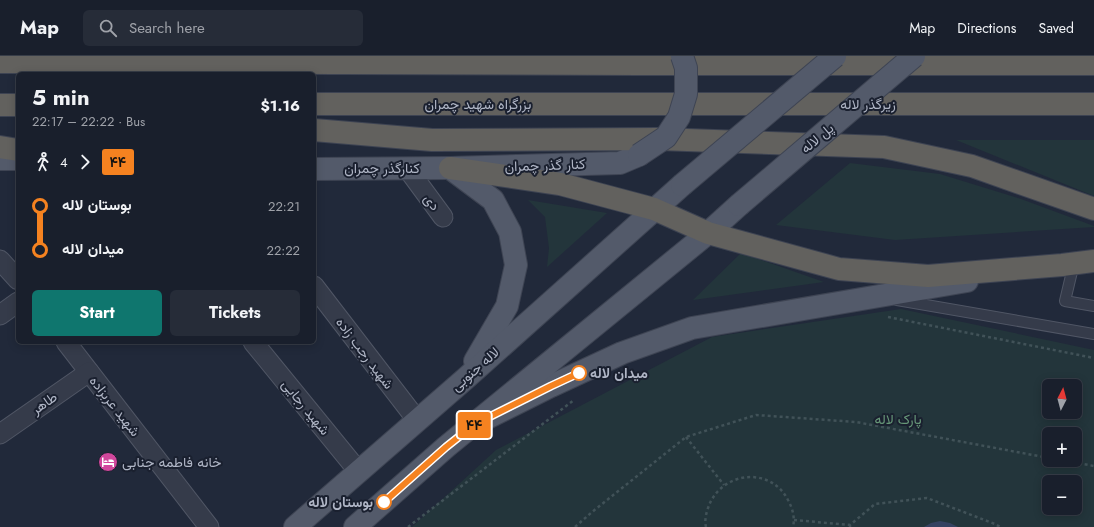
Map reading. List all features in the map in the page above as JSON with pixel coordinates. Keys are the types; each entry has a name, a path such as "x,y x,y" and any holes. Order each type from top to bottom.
{"highway":[{"path":"0,62 1094,64"},
{"name":"بزرگراه شهید چمران","path":"316,104 642,104"},
{"name":"زیرگذر لاله","path":"642,104 1094,104"},
{"path":"0,105 16,105"},
{"path":"316,130 432,140 659,139 884,147 972,166 1094,209"},
{"path":"0,147 16,150"},
{"path":"450,168 560,184 654,209 708,233 838,269 928,276 1077,263"}],"main road":[{"name":"کنار گذر چمران","path":"450,168 620,163 639,155 666,137 679,117 686,94 686,68 682,56"},
{"name":"لاله جنوبی","path":"295,527 465,379 654,209 835,56"},
{"name":"پل لاله","path":"708,233 738,205 914,56"},
{"path":"0,159 16,160"},
{"name":"کنارگذر چمران","path":"316,169 450,168"},
{"path":"450,168 493,200 510,232 516,265 507,306 465,379"},
{"path":"355,527 446,447 708,233"},
{"path":"475,424 622,353 692,328 880,306 1077,263"}],"street":[{"name":"دی","path":"407,168 443,217"},
{"path":"0,260 16,278"},
{"name":"شهید رجب زاده","path":"316,289 417,420"},
{"path":"0,315 16,303"},
{"name":"شهید عربزاده","path":"68,344 209,527"},
{"name":"شهید رجایی","path":"255,344 359,472"},
{"name":"طاهر","path":"0,434 89,372"}],"lane":[{"path":"1077,263 1065,301 1094,306"},
{"path":"880,306 1094,334"}],"path":[{"path":"880,306 1094,358"},
{"path":"408,527 577,398"},
{"path":"575,527 686,437 756,415 856,422 1042,457"},
{"path":"686,437 724,485"},
{"path":"1082,464 1094,466"},
{"path":"706,527 707,509 714,496 724,485 736,479 750,477 763,479 776,485 785,495 792,507 794,520 793,527"},
{"path":"794,520 850,526 875,504 927,498 996,524 1000,527"}],"green space":[{"path":"956,140 1094,140 1094,196"},
{"path":"850,163 940,174 1021,199 1094,227 895,240 776,225"},
{"path":"528,200 607,213 547,267 549,248 545,217"},
{"path":"741,253 824,282 693,300"},
{"name":"پارک لاله","path":"901,309 1094,350 1094,527 412,527 496,450 712,337"}],"water":[{"path":"940,521 950,523 958,527 924,527 931,523"}],"bus line":[{"name":"۴۴","path":"384,502 446,447 475,424 579,373"}],"place":[{"name":"میدان لاله","path":"579,373"},
{"name":"خانه فاطمه جنابی","path":"108,462"},
{"name":"بوستان لاله","path":"384,502"}]}
